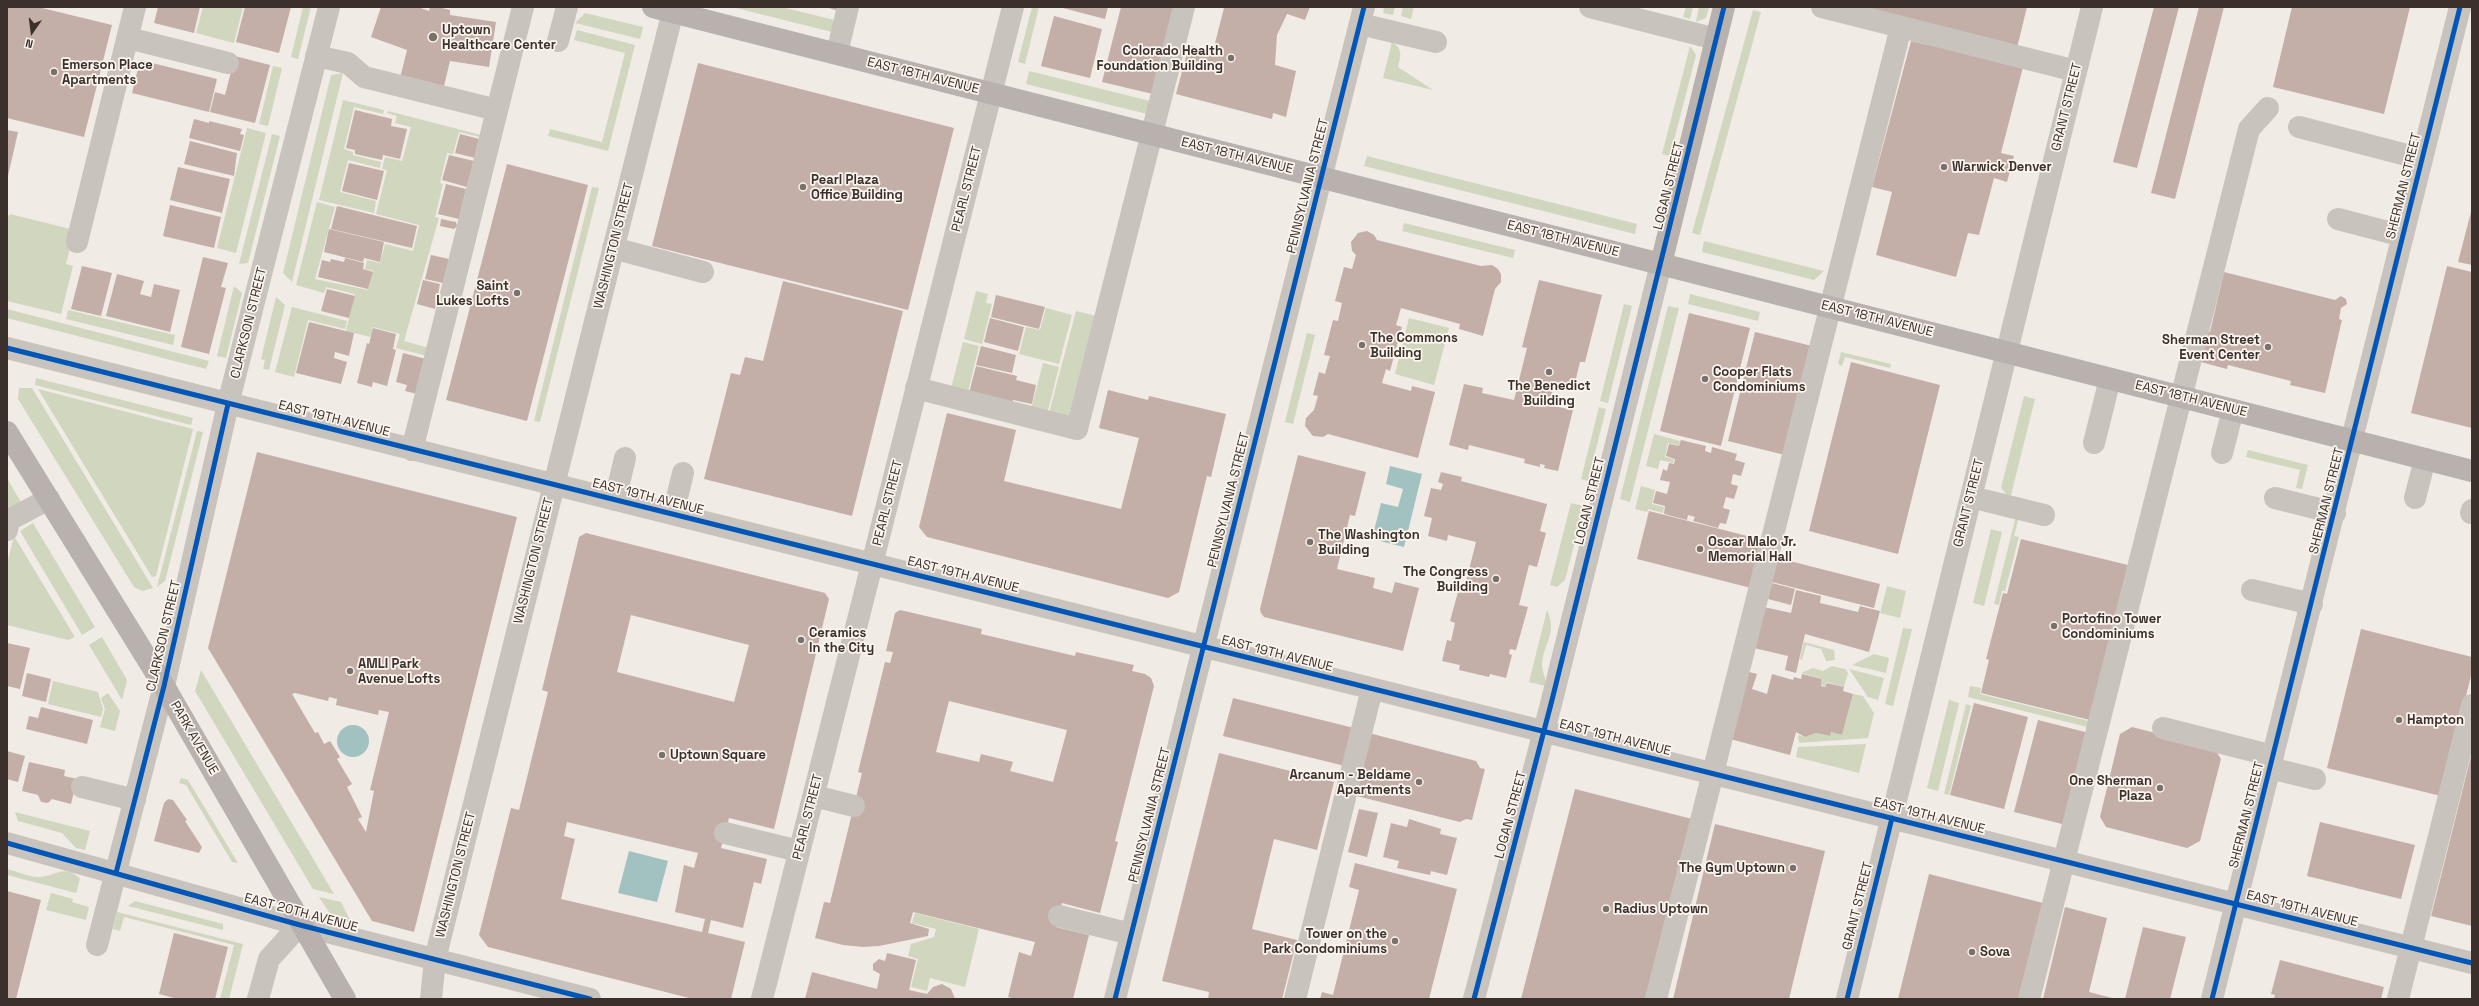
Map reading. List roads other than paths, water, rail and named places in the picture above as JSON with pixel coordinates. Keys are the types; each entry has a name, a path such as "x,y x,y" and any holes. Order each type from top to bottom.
{"main road":[{"name":"LOGAN STREET","path":"1661,264 1724,7"},
{"name":"EAST 18TH AVENUE","path":"667,9 2472,471"},
{"name":"PARK AVENUE","path":"7,432 164,686 300,925 345,999"}],"street":[{"path":"77,242 135,7"},
{"name":"CLARKSON STREET","path":"97,945 164,686 228,404 329,7"},
{"path":"412,450 523,7"},
{"path":"558,41 567,7"},
{"path":"836,53 848,7"},
{"name":"PEARL STREET","path":"762,999 1013,7"},
{"path":"916,388 1077,429 1184,7"},
{"path":"1590,7 1716,39"},
{"path":"1822,7 2076,71"},
{"name":"GRANT STREET","path":"1847,999 2092,7"},
{"name":"SHERMAN STREET","path":"2212,999 2335,513 2460,7"},
{"name":"WASHINGTON STREET","path":"431,999 435,959 613,248 667,9"},
{"path":"1362,15 1436,42"},
{"name":"PENNSYLVANIA STREET","path":"1115,999 1362,15"},
{"path":"1656,999 1901,27"},
{"path":"128,38 228,63"},
{"path":"316,56 348,63 364,77 497,110"},
{"path":"2029,999 2249,129 2268,108"},
{"path":"2299,127 2422,158"},
{"path":"2338,219 2403,236"},
{"path":"613,248 703,272"},
{"name":"LOGAN STREET","path":"1474,999 1544,732 1661,264"},
{"name":"EAST 19TH AVENUE","path":"7,348 2472,963"},
{"path":"2094,443 2110,379"},
{"path":"2222,454 2233,410"},
{"path":"615,500 625,458"},
{"path":"2415,498 2425,459"},
{"path":"673,514 683,473"},
{"path":"1971,497 2044,515"},
{"path":"2275,498 2335,513"},
{"path":"7,530 10,520 49,499"},
{"path":"2252,590 2312,604"},
{"path":"1295,999 1372,688"},
{"path":"2398,999 2472,705"},
{"path":"2163,728 2272,762 2315,779"},
{"path":"82,787 135,800"},
{"path":"814,796 854,806"},
{"path":"725,833 800,851"},
{"name":"EAST 20TH AVENUE","path":"7,843 300,925 590,999"},
{"path":"1059,916 1131,934"},
{"path":"258,999 269,959 300,925"}],"water":[{"path":"1390,466 1422,474 1404,547 1372,539 1381,503 1398,507 1403,489 1386,484"},
{"path":"350,725 356,725 366,732 369,741 368,747 362,754 356,757 350,757 340,750 337,744 337,738 344,728"},
{"path":"629,851 668,861 657,902 618,893"}],"place":[{"name":"Uptown Healthcare Center","path":"433,37"},
{"name":"Colorado Health Foundation Building","path":"1231,58"},
{"name":"Emerson Place Apartments","path":"54,72"},
{"name":"Warwick Denver","path":"1944,167"},
{"name":"Pearl Plaza Office Building","path":"803,187"},
{"name":"Saint Lukes Lofts","path":"517,293"},
{"name":"The Commons Building","path":"1362,345"},
{"name":"Sherman Street Event Center","path":"2268,347"},
{"name":"The Benedict Building","path":"1549,372"},
{"name":"Cooper Flats Condominiums","path":"1705,379"},
{"name":"The Washington Building","path":"1310,542"},
{"name":"Oscar Malo Jr. Memorial Hall","path":"1700,549"},
{"name":"The Congress Building","path":"1496,579"},
{"name":"Portofino Tower Condominiums","path":"2054,626"},
{"name":"Ceramics In the City","path":"801,640"},
{"name":"AMLI Park Avenue Lofts","path":"350,671"},
{"name":"Hampton","path":"2399,720"},
{"name":"Uptown Square","path":"662,755"},
{"name":"Arcanum - Beldame Apartments","path":"1419,782"},
{"name":"One Sherman Plaza","path":"2160,788"},
{"name":"The Gym Uptown","path":"1793,868"},
{"name":"Radius Uptown","path":"1606,909"},
{"name":"Tower on the Park Condominiums","path":"1395,941"},
{"name":"Sova","path":"1972,952"}]}
